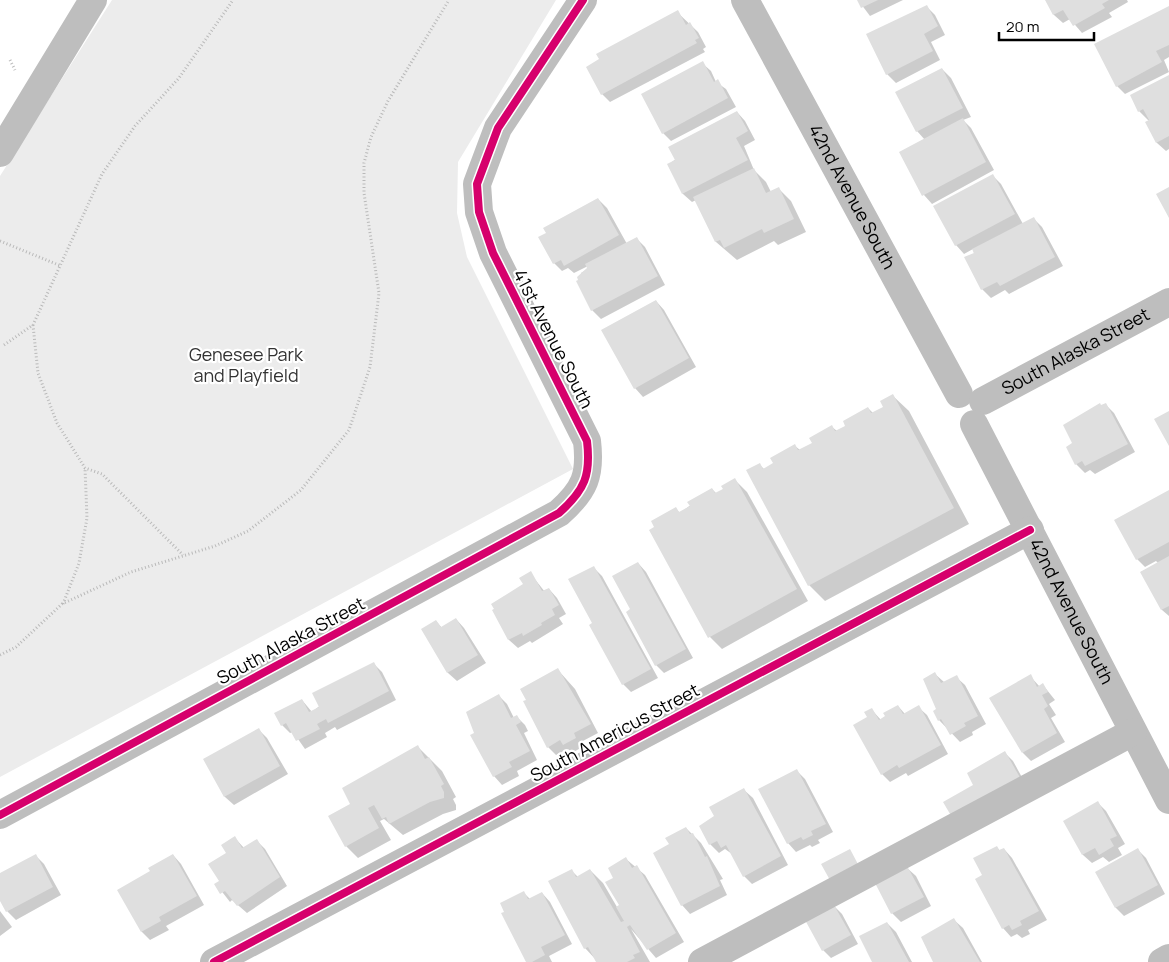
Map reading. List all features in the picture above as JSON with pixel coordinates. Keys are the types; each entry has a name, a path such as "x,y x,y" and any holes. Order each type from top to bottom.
{"street":[{"path":"3,141 93,0"},
{"name":"41st Avenue South","path":"583,0 498,128 477,184 479,212 493,253 587,441 590,462 585,481"},
{"name":"42nd Avenue South","path":"745,0 972,406 1030,530 1169,800"},
{"name":"South Alaska Street","path":"972,406 1169,302"},
{"name":"South Alaska Street","path":"0,814 559,513 574,499 585,481"},
{"name":"South Americus Street","path":"214,962 1030,530"},
{"path":"702,962 1133,732"},
{"path":"1162,962 1169,958"}],"path":[{"path":"4,345 33,325 102,174 135,126 179,78 233,0"},
{"path":"0,655 16,647 62,604 131,572 215,546 248,531 301,490 349,430 370,367 379,293 364,193 364,163 371,136 388,101 448,0"},
{"path":"0,241 61,266"},
{"path":"33,325 38,373 44,390 57,424 85,468 87,518 79,562 62,604"},
{"path":"85,468 102,474 183,555"}],"green space":[{"name":"Genesee Park and Playfield","path":"112,0 556,0 458,162 457,213 467,257 573,469 0,777 0,176"}],"building":[{"path":"857,0 878,0 861,8"},
{"path":"1045,0 1109,0 1102,4 1105,8 1073,26 1063,10 1053,15"},
{"path":"927,5 938,26 924,34 933,51 886,75 866,34"},
{"path":"1169,6 1169,45 1156,51 1162,62 1116,87 1094,44"},
{"path":"678,10 686,25 690,22 699,38 695,40 697,43 601,95 586,67 599,59 596,54"},
{"path":"703,61 714,82 718,79 728,98 662,134 641,94"},
{"path":"942,68 963,108 916,132 895,92"},
{"path":"1169,75 1169,136 1156,143 1145,122 1149,120 1143,109 1138,112 1130,95"},
{"path":"737,111 748,131 736,138 748,160 682,194 667,164 675,160 668,147"},
{"path":"963,118 986,162 922,196 899,152"},
{"path":"754,168 766,193 779,187 794,219 764,233 762,229 724,248 720,240 715,242 693,197"},
{"path":"993,174 1015,214 955,246 933,206"},
{"path":"1169,187 1169,218 1156,194"},
{"path":"598,198 619,235 564,266 561,260 553,264 538,237 546,233 543,228"},
{"path":"1034,217 1055,257 1000,286 997,282 981,290 964,257 974,253 972,249"},
{"path":"637,237 658,276 591,311 576,281 578,280 577,277 587,268 585,264"},
{"path":"656,300 689,358 634,389 601,330"},
{"path":"893,394 954,508 808,586 746,470 760,463 763,469 773,463 770,458 795,444 798,450 812,443 809,438 832,425 835,431 845,426 843,421 868,407 871,413 883,407 880,401"},
{"path":"1100,403 1101,405 1106,403 1128,444 1085,466 1082,461 1075,465 1066,447 1072,443 1063,425"},
{"path":"1169,411 1169,446 1154,419"},
{"path":"735,478 797,589 708,638 649,530 654,527 651,521 676,507 679,512 690,506 687,502 712,488 715,493 723,489 721,486"},
{"path":"1169,490 1169,542 1136,560 1114,520"},
{"path":"1169,556 1169,606 1161,610 1140,572"},
{"path":"638,562 686,649 655,666 626,612 630,609 612,576"},
{"path":"594,566 651,669 622,685 589,625 592,623 568,579"},
{"path":"531,571 542,591 549,588 559,605 552,609 555,615 541,623 542,625 523,636 522,633 508,640 492,610 494,609 491,604 523,584 519,578"},
{"path":"456,618 478,655 447,673 421,629 436,620 441,627"},
{"path":"374,662 389,691 328,723 326,719 317,724 320,729 296,741 286,723 281,726 274,713 302,699 309,712 319,707 312,693"},
{"path":"558,668 591,724 574,733 576,738 563,745 560,740 547,748 523,701 526,700 520,689"},
{"path":"935,672 941,683 957,675 978,716 964,723 966,726 950,735 941,719 938,721 933,711 936,709 923,679"},
{"path":"1031,674 1037,687 1043,683 1048,692 1042,695 1048,706 1044,709 1057,733 1022,753 989,698"},
{"path":"499,694 511,718 517,715 521,722 516,725 530,751 509,762 512,767 493,777 470,735 474,733 466,712"},
{"path":"898,705 903,714 919,705 941,745 899,768 897,765 881,775 853,725 867,717 864,712 872,708 879,720 885,716 883,713"},
{"path":"259,728 280,766 224,797 203,759"},
{"path":"418,745 425,759 429,757 444,784 441,786 444,798 430,802 389,824 386,817 382,819 374,805 368,808 379,828 345,847 328,816 350,804 342,788"},
{"path":"1005,751 1022,781 953,819 943,802 973,785 967,773"},
{"path":"797,769 826,824 811,831 813,835 803,840 801,837 787,844 758,789"},
{"path":"744,788 781,856 743,877 726,845 721,848 717,841 709,845 699,826 714,816 709,807"},
{"path":"1098,801 1117,836 1110,839 1114,846 1099,855 1095,848 1082,855 1063,821"},
{"path":"686,827 690,834 693,833 705,857 707,856 720,886 681,906 653,853 669,844 665,838"},
{"path":"235,836 242,848 257,839 280,877 237,906 225,891 220,894 214,884 219,881 208,864 226,853 221,845"},
{"path":"997,846 999,850 1004,848 1039,911 1020,921 1022,925 1012,930 1009,925 1002,929 975,879 982,875 973,858"},
{"path":"1138,848 1158,885 1115,908 1095,872"},
{"path":"850,849 860,868 831,882 821,864"},
{"path":"36,854 53,887 6,912 0,901 0,873"},
{"path":"173,854 197,896 159,917 161,921 141,932 117,890 150,871 148,868"},
{"path":"626,857 632,868 637,865 676,933 647,950 630,925 627,927 640,952 633,955 635,958 627,962 596,962 588,947 584,949 548,881 572,869 576,877 590,869 621,922 624,921 616,907 619,905 605,882 613,878 608,868"},
{"path":"907,866 924,897 891,914 875,883"},
{"path":"524,891 528,899 542,892 565,935 541,947 545,955 532,962 526,962 501,913 504,912 500,903"},
{"path":"834,905 851,935 822,951 805,920"},
{"path":"954,918 980,962 933,962 921,937"},
{"path":"887,922 909,962 872,962 859,936"}],"cycle path":[{"path":"0,815 559,513 575,497 587,473 587,441 493,253 479,212 477,184 498,128 583,0"},
{"path":"214,962 1030,530"}]}
